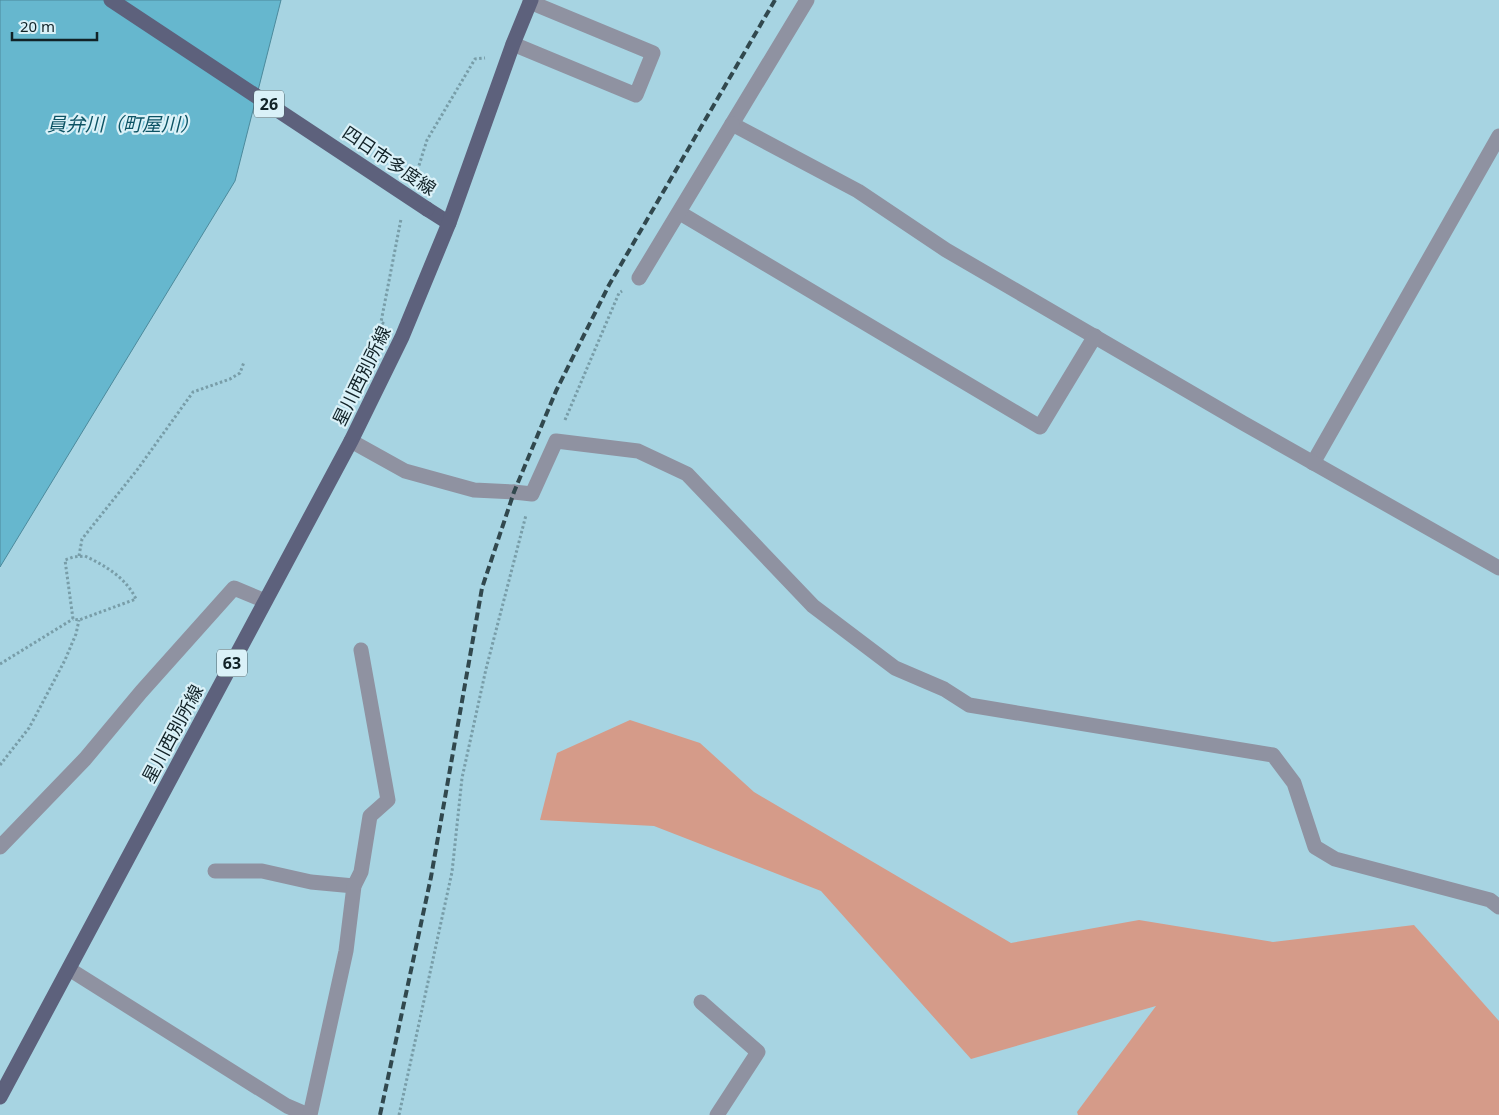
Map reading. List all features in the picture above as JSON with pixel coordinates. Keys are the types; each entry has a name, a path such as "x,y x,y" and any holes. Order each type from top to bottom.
{"main road":[{"name":"四日市多度線","path":"112,0 449,222 513,44 531,1"},
{"name":"星川西別所線","path":"0,1097 351,441 402,337 449,222"}],"street":[{"path":"639,278 807,0"},
{"path":"513,44 636,96 653,53 531,1"},
{"path":"732,124 858,191 946,250 1313,463 1499,568"},
{"path":"1313,463 1499,136"},
{"path":"680,213 1040,427 1095,336"},
{"path":"351,441 405,471 474,490 532,494 556,441 638,451 687,474 813,606 895,668 944,689 969,705 1273,755 1294,782 1315,847 1334,859 1490,900 1499,907"},
{"path":"0,848 85,759 234,588 265,601"},
{"path":"69,969 287,1106 309,1115 346,952 354,886 361,872 370,816 388,800 361,650"},
{"path":"215,871 262,871 311,882 354,886"},
{"path":"701,1002 758,1052 717,1115"}],"path":[{"path":"556,441 619,293 639,278"},
{"path":"79,556 82,539 137,470 193,392 230,379 240,373 244,362"},
{"path":"399,1115 452,872 462,778 486,669 532,494"},
{"path":"0,664 73,619 79,620 136,599 130,586 119,576 85,556 73,556 65,560 73,619"},
{"path":"0,765 36,716 65,660 76,634 79,620"}],"shaded area":[{"path":"630,720 700,743 754,792 1011,943 1139,920 1273,942 1414,925 1499,1021 1499,1115 1078,1115 1077,1112 1156,1006 971,1059 821,891 654,826 540,820 557,753"}],"water":[{"name":"員弁川（町屋川）","path":"0,0 281,0 235,181 0,567"}],"railway":[{"path":"380,1115 431,877 482,588 514,492 556,391 609,285 775,0"}]}
